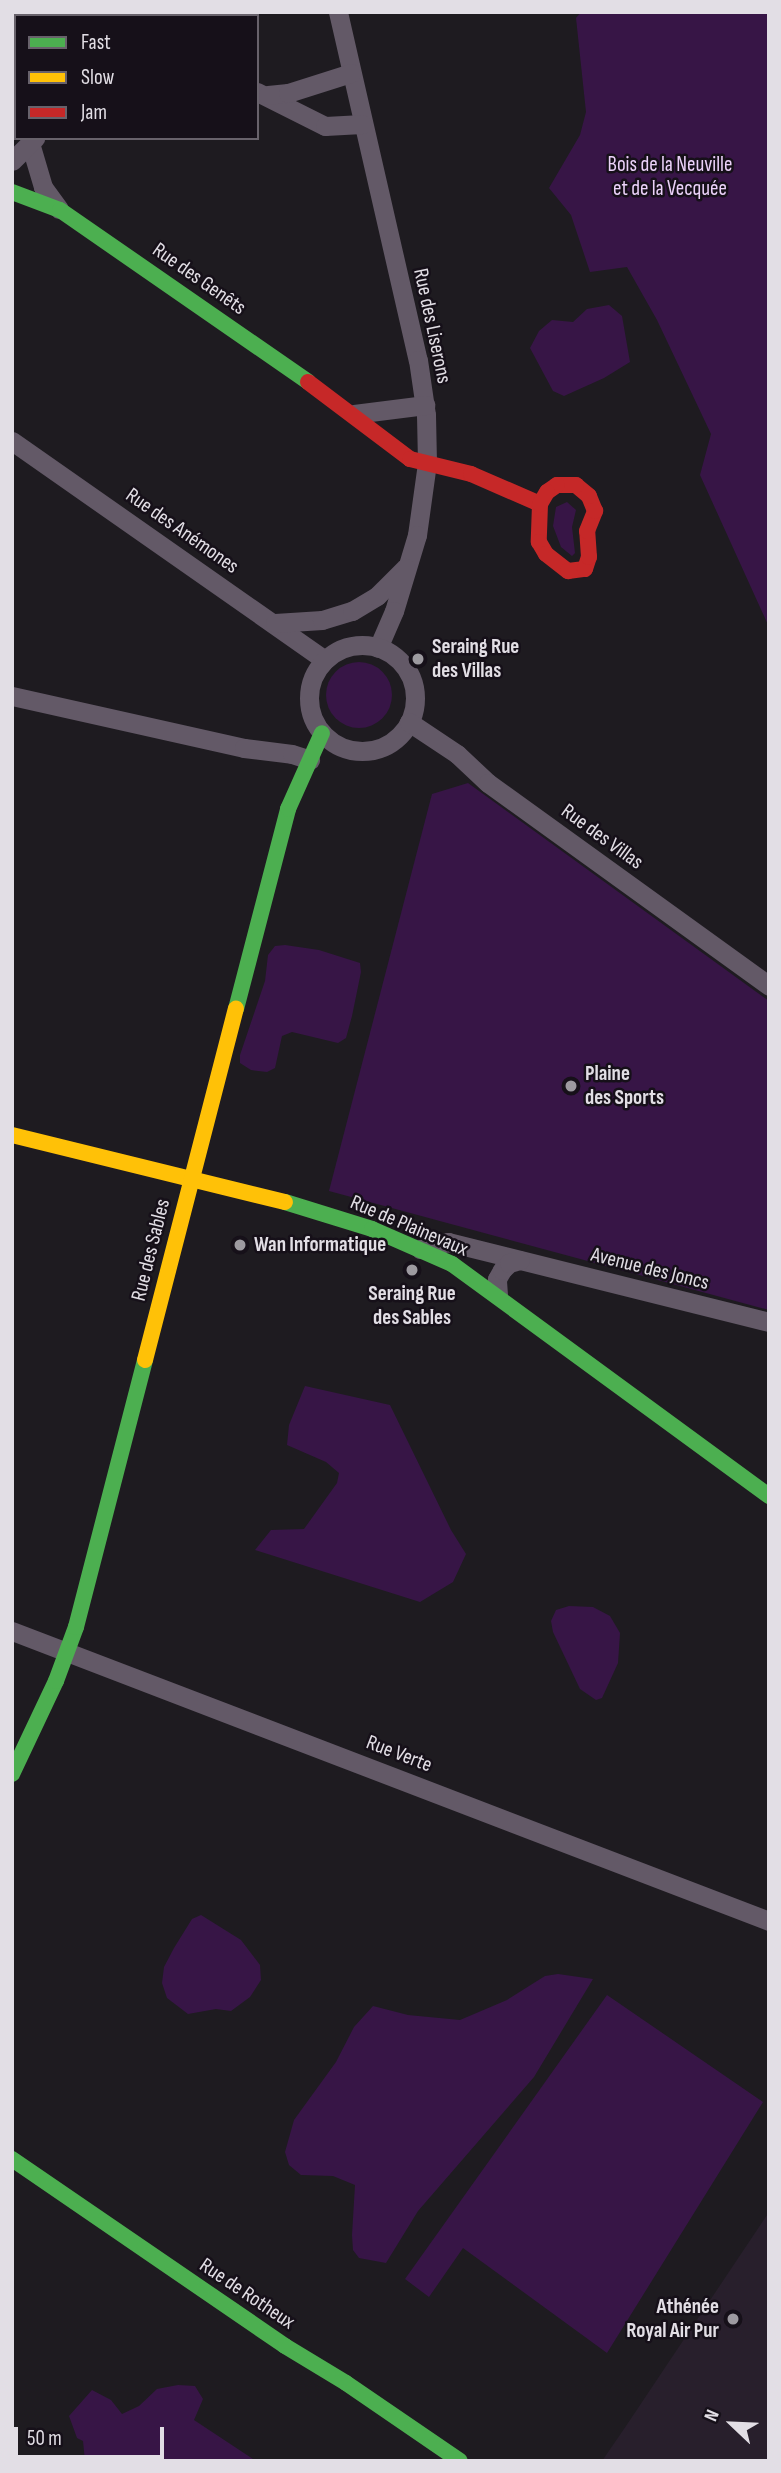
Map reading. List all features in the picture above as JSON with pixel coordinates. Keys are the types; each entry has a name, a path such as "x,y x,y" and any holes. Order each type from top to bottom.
{"street":[{"name":"Rue des Liserons","path":"338,12 403,294 425,405 427,463 421,516 410,562 378,648"},
{"path":"263,94 288,93 351,73"},
{"path":"263,94 325,126 342,128 362,124"},
{"path":"12,161 32,141"},
{"path":"32,141 43,187 60,210"},
{"name":"Rue des Genêts","path":"12,192 60,210 354,414 401,453 427,463 471,474 540,504"},
{"path":"354,414 425,405"},
{"name":"Rue des Anémones","path":"12,441 325,660"},
{"path":"557,485 576,485 589,496 594,511 587,531 589,557 585,569 568,571 546,554 539,542 540,504 547,492 557,485"},
{"path":"275,623 322,620 352,611 377,596 410,562"},
{"path":"359,645 378,648 394,656 407,670 414,687 414,705 409,722 399,736 385,746 368,751 351,750 335,744 322,733 313,720 309,696 315,673 325,660 341,650 359,645"},
{"path":"12,696 244,748 292,754 310,760"},
{"name":"Rue des Villas","path":"409,722 457,754 488,783 769,986"},
{"name":"Rue des Sables","path":"12,1774 68,1653 288,809 322,733"},
{"name":"Rue de Plainevaux","path":"12,1135 312,1209 420,1249 459,1268 498,1295 769,1496"},
{"name":"Avenue des Joncs","path":"420,1249 448,1242 769,1322"},
{"path":"498,1295 497,1279 502,1270 509,1263 520,1260"},
{"name":"Rue Verte","path":"12,1631 769,1921"},
{"name":"Rue de Rotheux","path":"12,2159 285,2346 346,2383 460,2461"}],"shaded area":[{"name":"Athénée Royal Air Pur","path":"769,2212 769,2461 602,2461 626,2426"}],"green space":[{"name":"Bois de la Neuville et de la Vecquée","path":"581,12 769,12 769,627 700,475 711,434 657,320 627,267 590,272 571,215 549,188 580,135 586,112 576,18"},
{"path":"609,305 622,316 630,362 604,378 564,396 553,391 530,348 539,331 552,320 573,322 587,309"},
{"path":"567,502 576,510 572,527 575,553 572,556 561,547 553,526 556,507"},
{"path":"359,662 372,665 382,672 389,682 392,695 389,708 382,718 372,725 359,728 346,725 336,718 329,708 326,695 329,682 336,672 346,665"},
{"name":"Plaine des Sports","path":"468,783 769,1001 769,1310 329,1191 432,794"},
{"path":"275,946 319,950 360,963 361,972 352,1016 346,1038 338,1043 292,1032 282,1036 275,1068 267,1072 251,1070 240,1063 240,1055 265,981 268,955"},
{"path":"305,1386 390,1405 451,1530 466,1554 453,1582 420,1602 255,1550 271,1530 304,1529 337,1483 339,1473 326,1462 287,1445 289,1425"},
{"path":"569,1606 593,1607 610,1616 620,1633 618,1663 602,1698 596,1700 580,1689 553,1632 551,1621 556,1610"},
{"path":"201,1915 241,1940 260,1965 261,1980 250,1997 231,2011 216,2009 188,2014 167,1998 162,1983 164,1967 174,1948 192,1919"},
{"path":"558,1974 593,1979 534,2077 418,2211 386,2263 359,2258 353,2250 352,2235 355,2185 333,2176 301,2175 289,2165 285,2152 294,2120 336,2062 354,2027 373,2006 408,2015 460,2020 507,2000 545,1976"},
{"path":"607,1995 763,2102 607,2353 463,2248 429,2297 405,2279"},
{"path":"178,2385 195,2386 203,2399 194,2420 256,2461 85,2461 83,2441 77,2438 69,2416 92,2390 111,2400 122,2414 139,2406 157,2389"}],"traffic: fast":[{"path":"12,192 60,210 308,382"},
{"path":"236,1009 288,809 322,733"},
{"path":"285,1202 372,1229 452,1264 769,1496"},
{"path":"12,1774 56,1681 76,1627 145,1360"},
{"path":"12,2159 285,2346 346,2383 460,2461"}],"traffic: slow":[{"path":"145,1360 236,1009"},
{"path":"12,1135 285,1202"}],"traffic: jam":[{"path":"308,382 410,459 471,474 540,504 539,542 546,554 568,571 585,569 589,557 587,531 595,511 589,496 576,485 557,485 547,492 540,504"}],"place":[{"name":"Seraing Rue des Villas","path":"418,659"},
{"name":"Plaine des Sports","path":"571,1086"},
{"name":"Wan Informatique","path":"240,1245"},
{"name":"Seraing Rue des Sables","path":"412,1270"},
{"name":"Athénée Royal Air Pur","path":"733,2319"}]}
